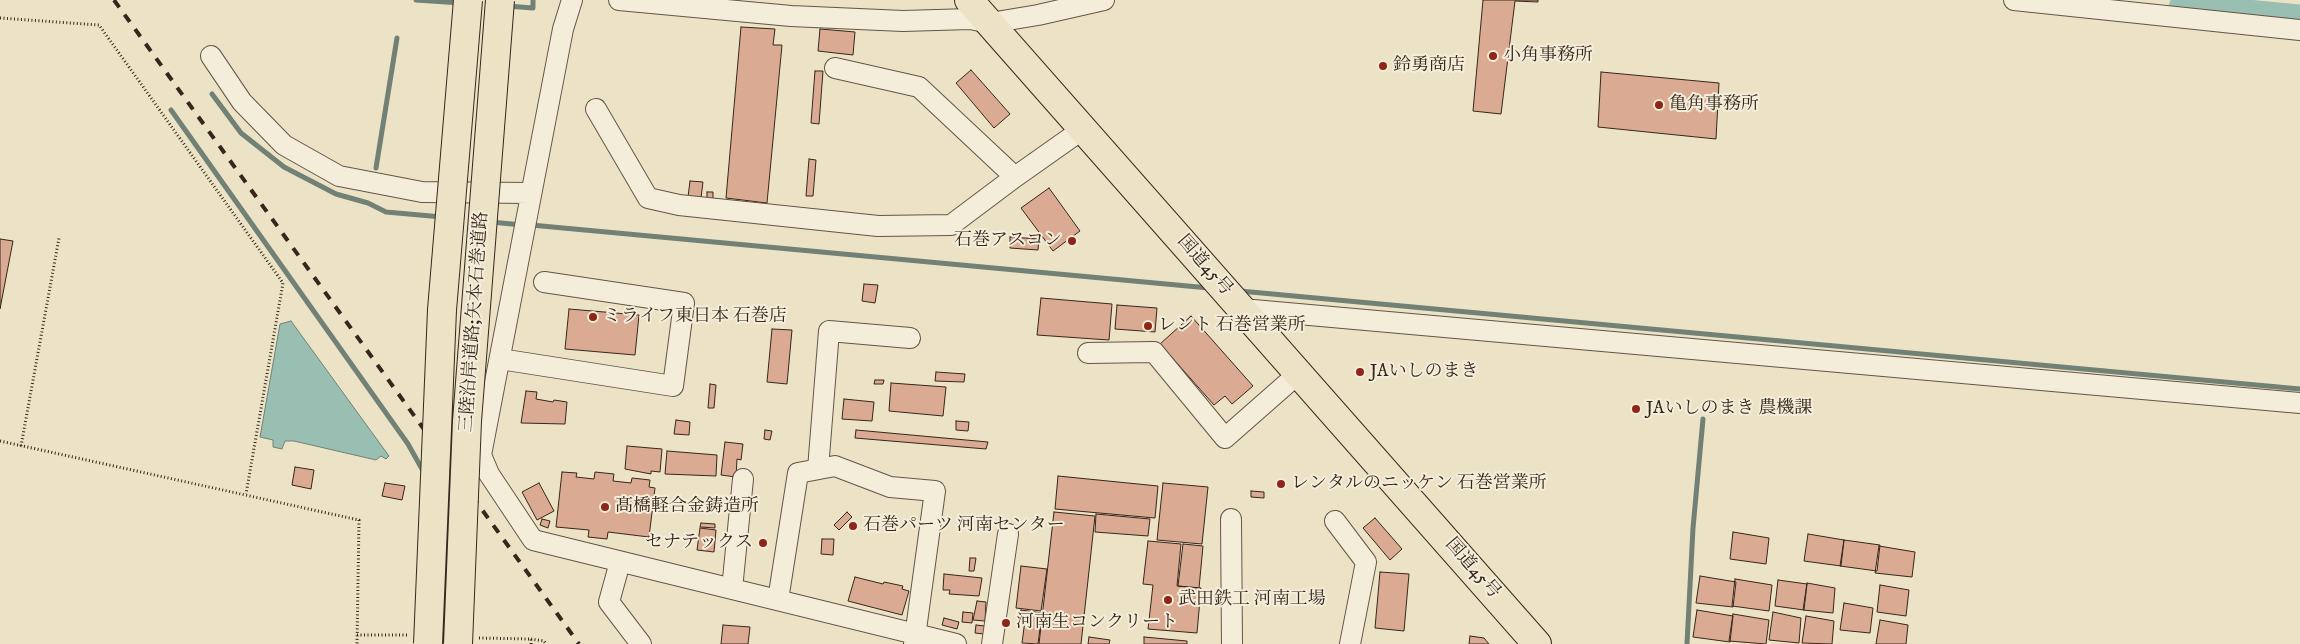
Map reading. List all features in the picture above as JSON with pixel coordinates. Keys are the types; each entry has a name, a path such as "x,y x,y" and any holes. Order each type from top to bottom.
{"highway":[{"name":"三陸沿岸道路;矢本石巻道路","path":"428,644 442,310 468,0"},
{"name":"三陸沿岸道路;矢本石巻道路","path":"458,644 466,421 500,0"},
{"name":"国道45号","path":"969,0 1537,644"}],"street":[{"path":"572,0 563,29 481,455 489,474 533,540 778,600 914,639 956,644"},
{"path":"619,0 817,11 903,21 970,19 989,22 1038,15 1104,0"},
{"path":"2014,0 2300,30"},
{"path":"211,56 242,102 284,144 339,176 422,192 529,202"},
{"path":"835,68 919,87 1016,177"},
{"path":"596,109 648,198 679,205 878,226 951,225 1074,137 1083,128"},
{"path":"500,359 673,386 684,303 544,282"},
{"path":"1238,304 2300,403"},
{"path":"818,469 829,330 910,338"},
{"path":"1088,352 1154,352 1225,438 1299,373"},
{"path":"778,600 798,472 835,466 890,487 935,491 914,639"},
{"path":"732,589 743,479"},
{"path":"1231,519 1232,644"},
{"path":"1335,521 1366,562 1350,644"},
{"path":"992,644 1008,534"},
{"path":"620,562 609,602 641,644"}],"path":[{"path":"0,18 99,25 283,283 246,494"},
{"path":"21,446 59,238"},
{"path":"0,441 359,520 357,644"},
{"path":"531,639 544,641 546,644"}],"water":[{"path":"291,321 389,456 386,459 381,456 376,460 294,441 285,441 282,449 273,447 273,440 260,437 280,324"}],"building":[{"name":"小角事務所","path":"1483,0 1538,0 1538,2 1515,1 1501,114 1473,111"},
{"path":"741,27 775,29 773,45 782,45 767,203 726,198"},
{"path":"820,29 855,32 853,55 818,51"},
{"path":"971,70 1010,114 994,128 956,83"},
{"path":"815,71 823,71 819,124 811,123"},
{"name":"亀角事務所","path":"1601,72 1719,83 1716,139 1598,127"},
{"path":"809,159 816,160 813,196 806,196"},
{"path":"690,181 703,182 701,198 688,197"},
{"path":"1049,188 1080,231 1053,251 1021,208"},
{"path":"707,192 713,192 713,200 707,199"},
{"path":"1010,237 1039,239 1038,250 1010,248"},
{"path":"0,239 13,241 0,309"},
{"path":"864,284 878,285 875,303 862,301"},
{"path":"1041,298 1112,304 1109,340 1037,335"},
{"path":"1117,305 1157,308 1155,332 1115,329"},
{"path":"569,309 639,315 635,355 565,349"},
{"path":"1191,316 1253,386 1232,404 1225,396 1214,405 1160,344"},
{"path":"772,329 792,330 787,384 767,382"},
{"path":"936,372 965,374 964,382 935,381"},
{"path":"875,380 884,380 883,384 874,384"},
{"path":"891,383 946,387 943,416 889,411"},
{"path":"710,384 716,385 714,408 708,408"},
{"path":"526,391 537,392 536,399 567,402 565,424 521,423"},
{"path":"844,399 874,402 872,421 842,419"},
{"path":"676,420 690,422 689,435 674,434"},
{"path":"956,421 969,422 968,431 956,430"},
{"path":"765,430 772,431 770,440 764,439"},
{"path":"856,430 988,442 986,449 855,438"},
{"path":"725,442 743,444 741,460 737,459 736,477 721,475"},
{"path":"627,446 662,449 660,472 651,471 651,474 625,469"},
{"path":"667,451 717,455 716,476 665,474"},
{"path":"295,467 314,470 311,489 292,485"},
{"name":"髙橋軽合金鋳造所","path":"562,472 577,473 576,477 594,479 595,472 614,474 613,481 631,483 632,478 650,480 649,487 655,488 649,537 608,532 607,539 588,537 589,530 556,527"},
{"path":"1058,476 1158,486 1155,518 1055,509"},
{"path":"385,483 405,486 402,500 382,496"},
{"path":"539,483 554,511 537,520 522,492"},
{"path":"1163,483 1208,487 1202,544 1157,540"},
{"path":"1251,491 1264,492 1264,498 1251,497"},
{"path":"847,512 852,517 839,530 834,525"},
{"path":"1054,512 1095,516 1081,644 1039,644"},
{"path":"1096,514 1150,519 1148,536 1095,532"},
{"path":"1375,518 1402,549 1390,560 1363,528"},
{"path":"542,519 550,521 548,528 540,525"},
{"path":"701,523 715,524 715,528 700,527"},
{"path":"700,528 716,530 714,552 697,550"},
{"path":"1733,532 1769,538 1766,564 1730,559"},
{"path":"1808,534 1844,540 1841,566 1804,561"},
{"path":"822,539 834,539 833,555 821,554"},
{"path":"1844,540 1880,545 1877,571 1840,566"},
{"path":"1148,541 1181,544 1177,586 1201,588 1197,633 1148,629 1153,585 1143,584"},
{"path":"1183,544 1203,546 1199,588 1178,586"},
{"path":"1879,546 1915,552 1912,577 1875,573"},
{"path":"970,558 976,558 974,571 969,571"},
{"path":"1021,566 1047,569 1041,611 1016,608"},
{"path":"1380,572 1409,574 1404,631 1375,628"},
{"path":"944,574 982,578 979,596 949,594 950,590 943,590"},
{"path":"1700,576 1736,582 1733,607 1696,603"},
{"path":"855,577 883,584 884,582 903,586 902,589 909,591 902,615 848,601"},
{"path":"1735,579 1772,585 1769,611 1732,606"},
{"path":"1778,580 1807,584 1804,610 1775,606"},
{"path":"1807,583 1835,588 1833,613 1803,610"},
{"path":"1880,585 1909,590 1906,616 1877,612"},
{"path":"977,601 986,602 985,621 973,620"},
{"path":"1844,603 1873,608 1870,633 1840,630"},
{"path":"1021,610 1042,613 1038,644 1022,643 1025,620 1020,619"},
{"path":"1697,610 1733,616 1730,642 1693,637"},
{"path":"963,612 973,613 972,623 962,622"},
{"path":"1773,612 1801,618 1799,643 1769,640"},
{"path":"1733,614 1769,620 1766,644 1729,641"},
{"path":"1806,616 1834,621 1832,644 1802,643"},
{"path":"944,618 959,622 957,629 942,625"},
{"path":"1880,620 1908,625 1906,644 1876,644"},
{"path":"723,625 750,627 748,644 721,644"},
{"path":"976,625 985,626 984,634 975,633"},
{"path":"1470,636 1484,638 1489,644 1469,644"},
{"path":"1089,637 1110,640 1109,644 1088,644"},
{"path":"1144,637 1187,641 1187,644 1144,644"}],"waterway":[{"path":"416,0 461,3"},
{"path":"507,6 533,8 533,0"},
{"path":"2183,8 2300,19"},
{"path":"376,168 397,38"},
{"path":"212,94 241,133 284,167 336,194 368,203 386,212 442,217"},
{"path":"171,110 408,444 422,469"},
{"path":"491,222 522,225"},
{"path":"531,225 1209,288"},
{"path":"1240,291 2300,389"},
{"path":"1687,644 1693,528 1703,419"}],"railway":[{"path":"114,0 579,644"}],"place":[{"name":"小角事務所","path":"1493,56"},
{"name":"鈴勇商店","path":"1383,66"},
{"name":"亀角事務所","path":"1659,105"},
{"name":"石巻アスコン","path":"1072,241"},
{"name":"ミライフ東日本 石巻店","path":"593,317"},
{"name":"レント 石巻営業所","path":"1148,326"},
{"name":"JAいしのまき","path":"1360,372"},
{"name":"JAいしのまき 農機課","path":"1636,409"},
{"name":"レンタルのニッケン 石巻営業所","path":"1281,484"},
{"name":"髙橋軽合金鋳造所","path":"605,507"},
{"name":"石巻パーツ 河南センター","path":"853,526"},
{"name":"セナテックス","path":"763,543"},
{"name":"武田鉄工 河南工場","path":"1168,600"},
{"name":"河南生コンクリート","path":"1006,623"}]}
